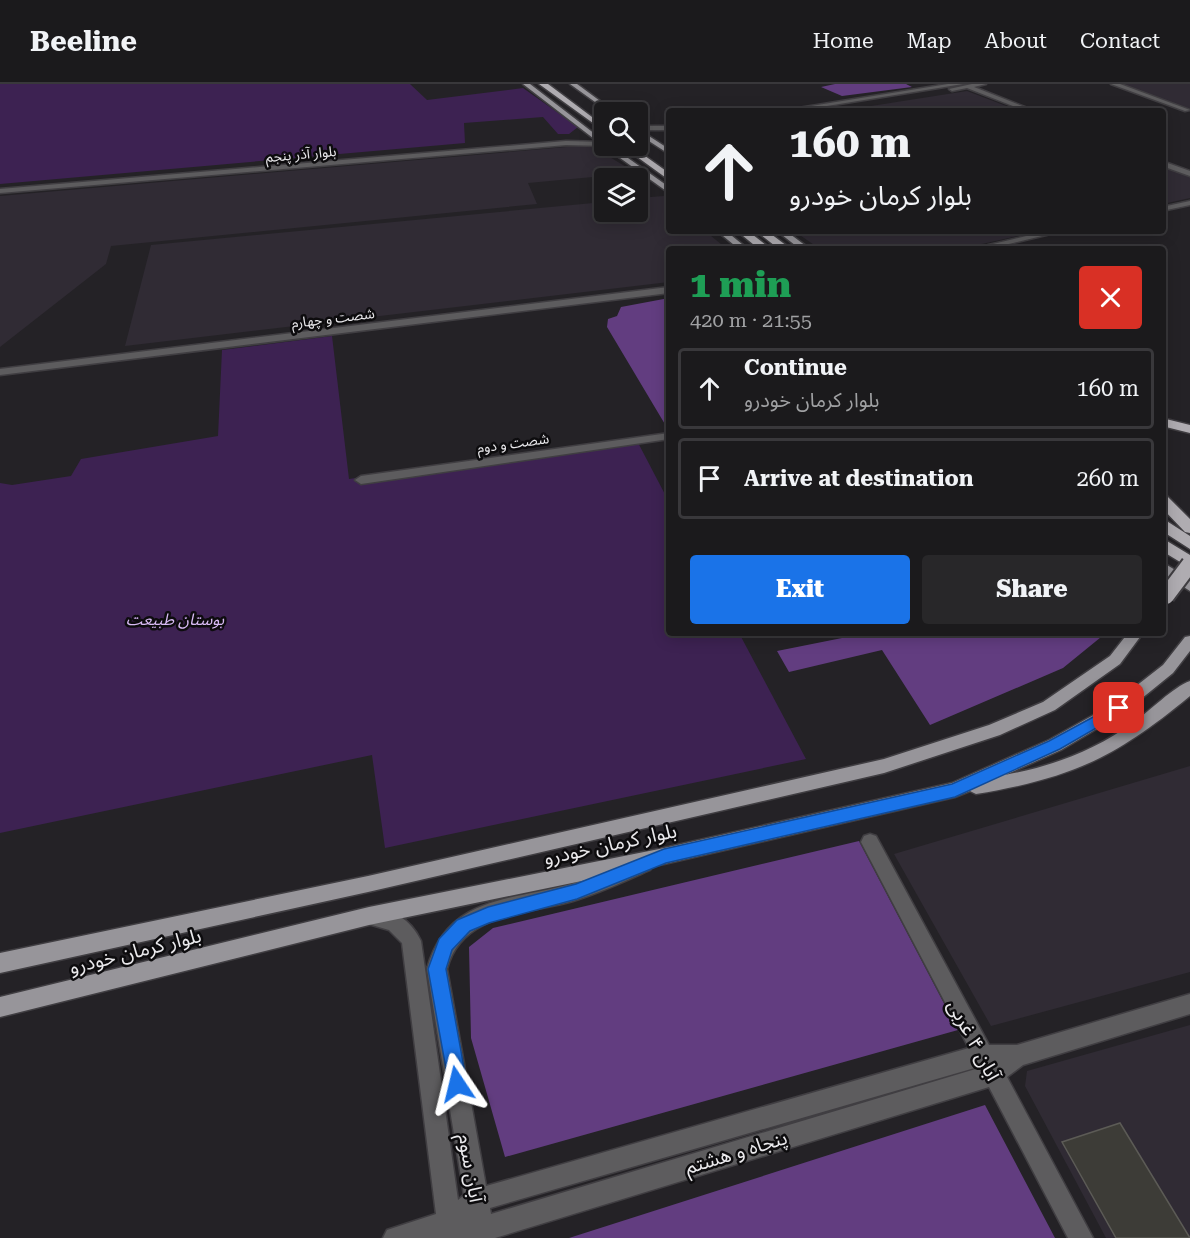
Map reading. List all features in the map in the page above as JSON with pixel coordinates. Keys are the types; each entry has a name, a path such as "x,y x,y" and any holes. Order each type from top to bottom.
{"highway":[{"path":"537,84 563,110"},
{"path":"543,84 594,122"},
{"path":"556,84 594,112"},
{"path":"648,150 666,163"},
{"path":"640,156 666,175"},
{"path":"744,234 762,246"},
{"path":"764,234 782,246"},
{"path":"1166,412 1190,416"},
{"path":"1166,423 1190,429"},
{"path":"1166,502 1190,528"},
{"path":"1166,526 1190,544"},
{"path":"1166,546 1190,564 1166,595"}],"main road":[{"path":"526,84 594,136"},
{"path":"573,84 598,102"},
{"path":"648,138 666,150"},
{"path":"621,156 666,189"},
{"path":"725,234 740,246"},
{"path":"785,234 802,246"},
{"path":"1166,512 1190,528"},
{"path":"1166,569 1190,586"},
{"name":"بلوار کرمان خودرو","path":"0,963 368,884 884,766 994,730 1049,706 1115,660 1134,636"},
{"name":"بلوار کرمان خودرو","path":"0,1007 369,916 664,856 955,790 1055,745 1119,708 1168,669 1190,641"},
{"path":"955,790 1026,779 1084,760 1125,736 1190,687"}],"street":[{"path":"803,108 960,85 983,84"},
{"path":"1114,84 1187,110"},
{"path":"827,108 960,85 1025,108"},
{"path":"978,85 985,92"},
{"name":"بلوار آذر پنجم","path":"0,189 564,139 583,134 585,129"},
{"path":"648,130 666,131"},
{"path":"654,142 654,137 666,131"},
{"name":"بلوار آذر پنجم","path":"0,189 566,143 594,144"},
{"path":"1166,165 1190,174"},
{"path":"1166,208 1190,203"},
{"path":"990,246 1045,234"},
{"name":"شصت و چهارم","path":"0,372 666,290"},
{"name":"شصت و دوم","path":"361,480 666,436"},
{"name":"آبان ۴ غربی","path":"870,842 1081,1238"},
{"name":"آبان سوم","path":"482,1233 437,969 445,945 464,925 488,915 577,891 664,856"},
{"name":"آبان سوم","path":"369,916 391,921 404,927 411,941 450,1230"},
{"name":"پنجاه و هشتم","path":"450,1230 477,1200 982,1056 1017,1056 1190,1004"},
{"name":"پنجاه و هشتم","path":"395,1238 450,1230 482,1233 993,1075 1017,1056"}],"shaded area":[{"path":"835,84 906,84 912,87 842,96 821,87"},
{"path":"1118,84 1190,84 1190,109"},
{"path":"967,91 1011,108 858,108"},
{"path":"590,145 594,147 594,156 608,156 628,168 594,168 594,177 528,183 537,204 111,246 106,264 0,347 0,196"},
{"path":"1166,168 1190,177 1190,198 1166,203"},
{"path":"664,196 666,198 666,234 709,234 723,246 666,246 666,282 125,346 151,245 594,203 594,222 648,222 648,197"},
{"path":"798,234 1026,234 972,246 816,246"},
{"path":"666,299 666,426 607,327 608,319 617,316 621,307"},
{"path":"852,636 1102,636 1063,668 930,725 882,650 789,672 777,651"},
{"path":"1190,766 1190,972 991,1026 894,854"},
{"path":"859,841 958,1030 505,1157 471,1038 469,947 493,928"},
{"path":"1190,1025 1190,1238 1106,1238 1025,1086 1027,1071"},
{"path":"985,1105 1055,1238 569,1238"}],"green space":[{"path":"0,84 410,84 427,100 523,88 578,127 569,134 558,134 543,117 464,123 465,143 0,184"},
{"name":"بوستان طبیعت","path":"332,336 349,479 635,437 666,496 666,636 741,636 806,759 385,848 372,755 0,833 0,483 12,485 71,476 81,459 218,436 222,350"}],"building":[{"path":"1120,1123 1190,1238 1116,1238 1062,1142"}],"route":[{"path":"457,1084 437,969 445,945 464,925 488,915 577,891 664,856 955,790 1055,745 1119,708"}]}
